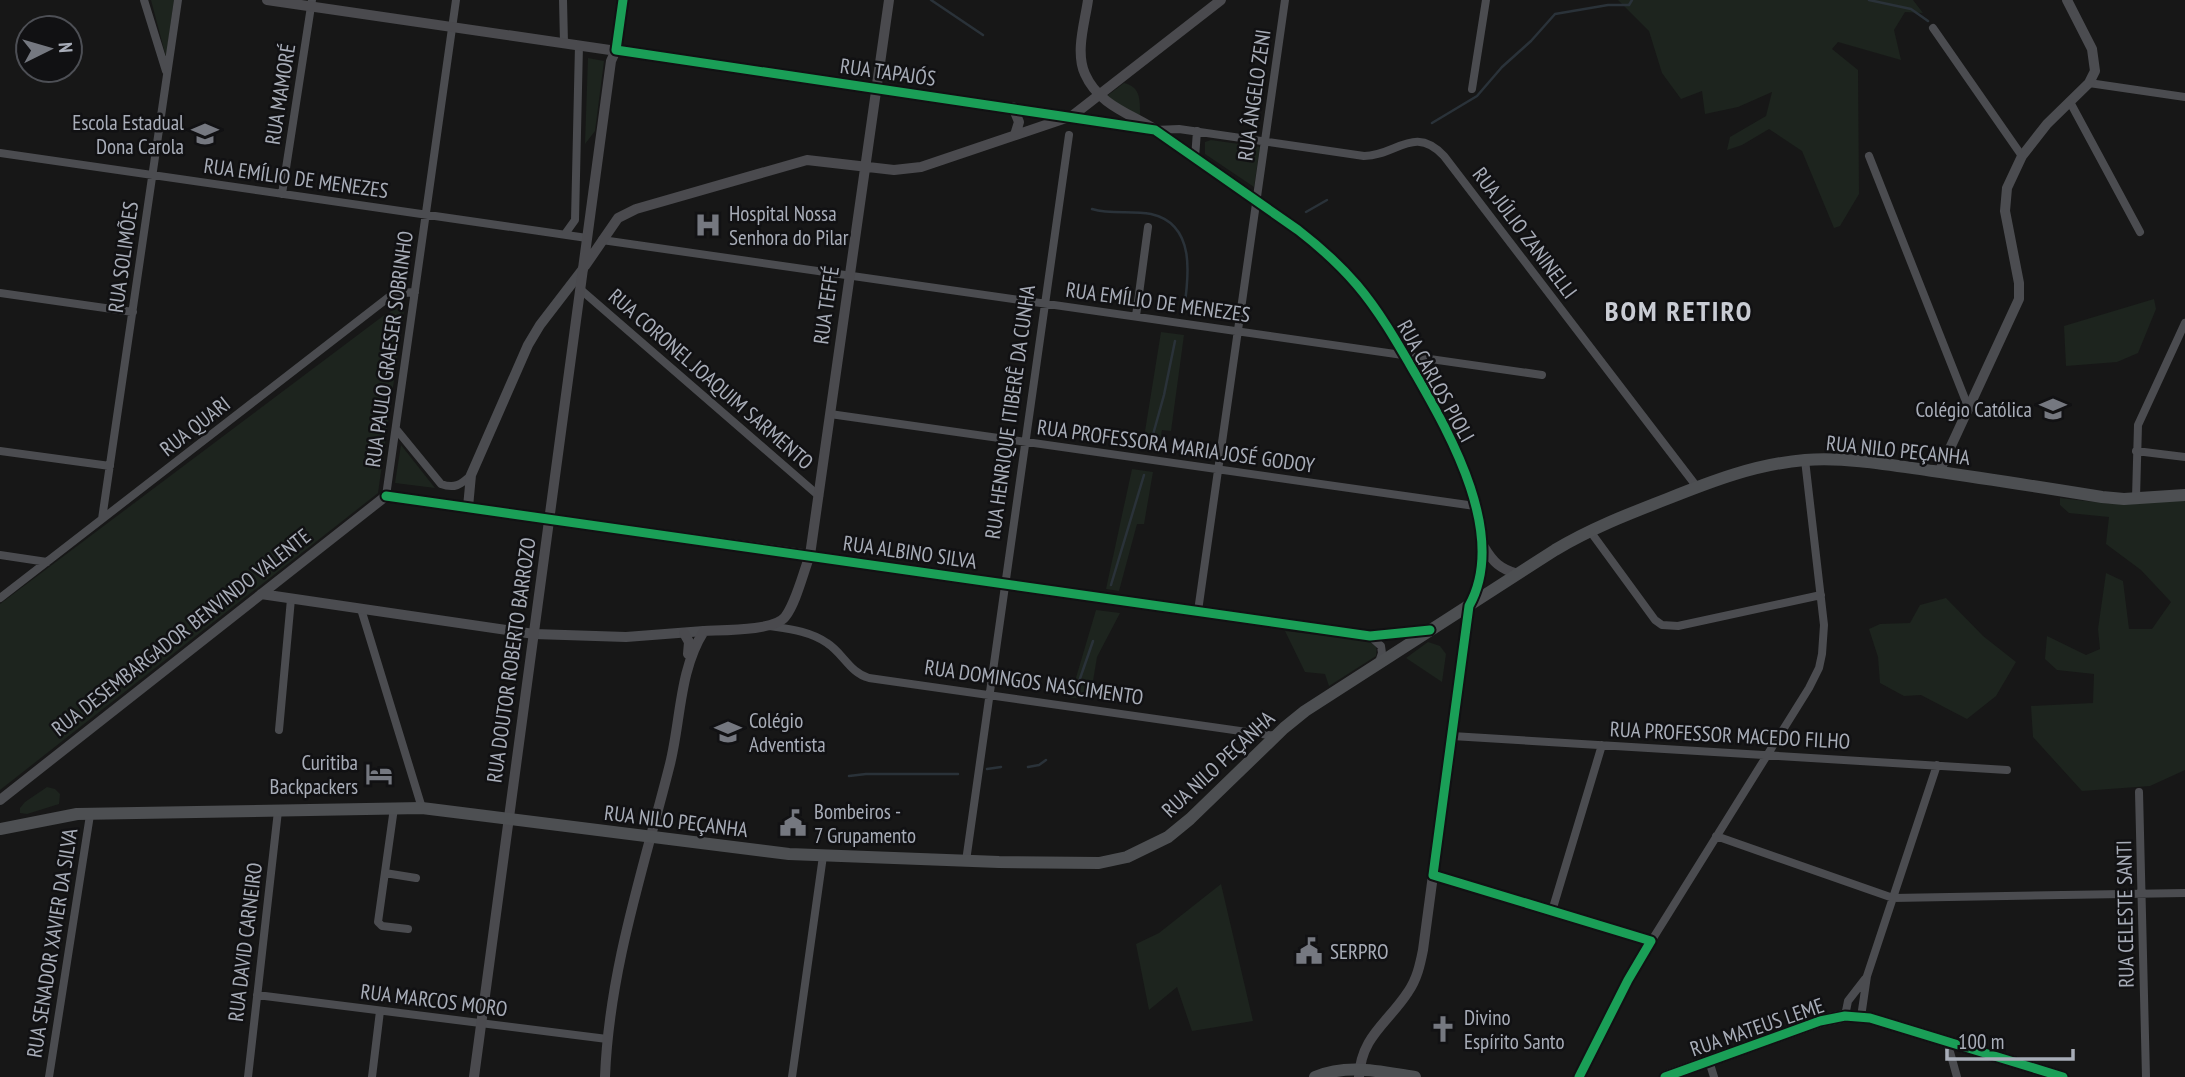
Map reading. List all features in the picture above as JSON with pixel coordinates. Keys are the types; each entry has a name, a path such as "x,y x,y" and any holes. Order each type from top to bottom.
{"main road":[{"name":"RUA TAPAJÓS","path":"267,0 311,3 452,27 1013,107 1155,130"},
{"name":"RUA DOUTOR ROBERTO BARROZO","path":"474,1077 611,61 616,50 623,0"},
{"name":"RUA TEFFÉ","path":"788,611 810,555 889,0"},
{"path":"1088,0 1081,48 1083,67 1100,95"},
{"path":"583,269 618,218 629,212 790,164 815,160 894,170 921,167 1072,116 1221,0"},
{"name":"RUA CARLOS PIOLI","path":"1100,95 1119,111 1155,130 1333,258 1371,303 1404,355 1450,437 1475,506 1481,542 1479,583 1469,606 1423,950 1417,975 1407,994 1369,1039 1363,1052 1360,1073"},
{"path":"1013,107 1019,122 1015,135"},
{"path":"590,221 595,233 602,240"},
{"name":"RUA NILO PEÇANHA","path":"3,827 65,816 422,808 771,852 823,856 1085,864 1112,861 1144,850 1180,828 1276,736 1312,706 1518,574 1590,531 1745,470 1805,460 1862,461 2102,497 2185,495"},
{"path":"1481,542 1493,562 1518,574"},
{"path":"769,626 782,620 788,611"},
{"name":"RUA DOMINGOS NASCIMENTO","path":"704,631 769,626"},
{"path":"685,677 695,645 704,631"},
{"path":"605,1077 614,991 649,836 671,758 689,642 684,632"},
{"name":"RUA MATEUS LEME","path":"1665,1077 1820,1021 1846,1016 1861,1017 1947,1041 2063,1077"},
{"path":"1315,1077 1338,1070 1415,1077"}],"street":[{"path":"144,0 167,75"},
{"name":"RUA SOLIMÕES","path":"103,519 178,0"},
{"name":"RUA PAULO GRAESER SOBRINHO","path":"386,495 456,0"},
{"path":"563,0 564,43"},
{"name":"RUA ÂNGELO ZENI","path":"1199,611 1285,0"},
{"path":"1472,89 1486,0"},
{"path":"1940,472 2019,299 2019,283 2007,225 2005,200 2011,176 2022,156 2047,124 2090,83 2095,72 2092,49 2067,0"},
{"name":"RUA MAMORÉ","path":"282,194 311,3"},
{"path":"1933,28 2022,156"},
{"path":"565,234 575,220 579,45"},
{"path":"2090,83 2185,97"},
{"path":"2070,102 2140,232"},
{"name":"RUA TAPAJÓS","path":"1155,130 1197,131 1364,156 1383,154 1407,142 1422,142"},
{"path":"1195,158 1197,131"},
{"name":"RUA HENRIQUE ITIBERÊ DA CUNHA","path":"966,861 1069,135"},
{"name":"RUA JÚLIO ZANINELLI","path":"1422,142 1433,146 1444,156 1697,487"},
{"name":"RUA EMÍLIO DE MENEZES","path":"0,153 587,238"},
{"path":"1869,156 1969,409"},
{"path":"1136,316 1148,227"},
{"name":"RUA EMÍLIO DE MENEZES","path":"602,240 1542,375"},
{"path":"468,507 471,475 528,345 583,269"},
{"path":"566,290 580,289"},
{"name":"RUA CORONEL JOAQUIM SARMENTO","path":"580,289 819,496"},
{"name":"RUA QUARI","path":"0,598 389,298 400,293 415,292"},
{"path":"0,293 133,312"},
{"path":"2136,498 2138,425 2185,323"},
{"name":"RUA PROFESSORA MARIA JOSÉ GODOY","path":"830,414 1475,506"},
{"path":"396,429 441,484 458,486 471,475"},
{"path":"0,451 110,466"},
{"path":"2136,451 2185,457"},
{"path":"1579,1077 1628,980 1819,668 1824,639 1805,460"},
{"name":"RUA ALBINO SILVA","path":"386,495 1370,636 1430,630"},
{"name":"RUA DESEMBARGADOR BENVINDO VALENTE","path":"0,800 386,495"},
{"path":"1590,531 1649,614 1662,625 1678,626 1821,595"},
{"path":"0,555 47,562"},
{"name":"RUA DOMINGOS NASCIMENTO","path":"261,594 534,634 626,637 704,631"},
{"path":"279,730 291,599"},
{"path":"361,609 422,808"},
{"name":"RUA DOMINGOS NASCIMENTO","path":"788,611 803,632"},
{"name":"RUA DOMINGOS NASCIMENTO","path":"769,626 803,632 828,643 862,676 1276,736"},
{"path":"1370,636 1381,646 1379,662"},
{"name":"RUA PROFESSOR MACEDO FILHO","path":"1452,736 2007,769"},
{"path":"1552,911 1602,745"},
{"path":"1861,1017 1867,976 1937,765"},
{"name":"RUA CELESTE SANTI","path":"2139,792 2146,1077"},
{"path":"394,808 378,922 382,926 408,929"},
{"name":"RUA DAVID CARNEIRO","path":"248,1077 278,811"},
{"name":"RUA SENADOR XAVIER DA SILVA","path":"49,1077 90,815"},
{"path":"1716,836 1893,898 2185,893"},
{"path":"792,1077 823,856"},
{"path":"385,873 416,878"},
{"path":"1433,875 1651,941"},
{"path":"1846,1016 1848,1001 1867,976"},
{"name":"RUA MARCOS MORO","path":"257,995 607,1039"},
{"path":"372,1077 380,1011"},
{"path":"1947,1041 1957,1077"},
{"path":"1709,1062 1714,1077"}],"shaded area":[{"path":"151,0 174,0 166,57"},
{"path":"1618,0 1913,0 1923,13 1905,12 1894,30 1901,60 1838,42 1832,49 1858,70 1859,194 1840,226 1834,228 1802,151 1769,129 1742,145 1727,150 1730,137 1766,116 1772,92 1738,107 1705,114 1702,91 1681,99 1662,73 1649,31"},
{"path":"588,58 604,61 595,131 585,144"},
{"path":"1124,83 1137,91 1140,115 1130,112 1107,96"},
{"path":"1211,140 1260,147 1254,187 1205,154 1205,142"},
{"path":"2154,299 2156,309 2138,353 2117,362 2066,366 2064,326"},
{"path":"405,303 378,493 0,790 0,604 383,316"},
{"path":"1161,332 1184,335 1171,431 1162,430 1158,451 1142,450"},
{"path":"401,445 435,488 395,483"},
{"path":"1132,469 1153,472 1144,524 1137,524 1119,591 1106,589"},
{"path":"2060,498 2112,504 2185,500 2185,770 2150,786 2082,791 2033,737 2031,706 2093,703 2094,674 2057,670 2045,659 2047,636 2086,655 2100,649 2098,629 2106,573 2123,581 2129,629 2152,629 2171,602 2141,570 2106,544 2109,517 2069,513 2060,505"},
{"path":"1946,598 1983,636 2016,662 1996,696 1967,719 1921,695 1904,696 1880,683 1878,657 1869,629 1880,624 1910,623 1920,605"},
{"path":"1096,610 1120,613 1097,657 1090,699 1070,698"},
{"path":"1285,631 1369,641 1376,647 1376,656 1329,686 1325,674 1305,672"},
{"path":"1428,642 1440,646 1446,654 1442,682 1406,658"},
{"path":"47,787 60,794 59,804 27,814 20,813 25,802"},
{"path":"1221,884 1253,1021 1192,1031 1177,987 1149,1010 1136,944 1159,933"}],"waterway":[{"path":"931,0 983,35"},
{"path":"1432,123 1477,96 1555,14 1608,5 1629,5 1632,0"},
{"path":"1869,0 1911,9 1928,21"},
{"path":"1306,212 1327,200"},
{"path":"1092,209 1151,214 1176,228 1183,240 1188,267 1184,310"},
{"path":"1149,449 1175,341"},
{"path":"1111,585 1144,475"},
{"path":"1075,693 1093,641"},
{"path":"1028,767 1039,765 1046,760"},
{"path":"987,769 1001,767"},
{"path":"849,776 958,774"}],"cycle path":[{"path":"623,0 616,50 1155,130 1298,230 1350,277 1381,317 1445,427 1470,487 1479,518 1482,549 1479,578 1469,606 1433,875 1651,941 1579,1077"},
{"path":"386,496 1370,636 1430,630"},
{"path":"1665,1077 1820,1021 1845,1016 1870,1018 2063,1077"}],"place":[{"name":"Escola Estadual Dona Carola","path":"205,134"},
{"name":"Hospital Nossa Senhora do Pilar","path":"708,225"},
{"name":"Colégio Católica","path":"2053,409"},
{"name":"Colégio Adventista","path":"728,732"},
{"name":"Curitiba Backpackers","path":"379,774"},
{"name":"Bombeiros - 7 Grupamento","path":"793,823"},
{"name":"SERPRO","path":"1309,951"},
{"name":"Divino Espírito Santo","path":"1443,1029"}],"district":[{"name":"BOM RETIRO","path":"1679,310"}]}
